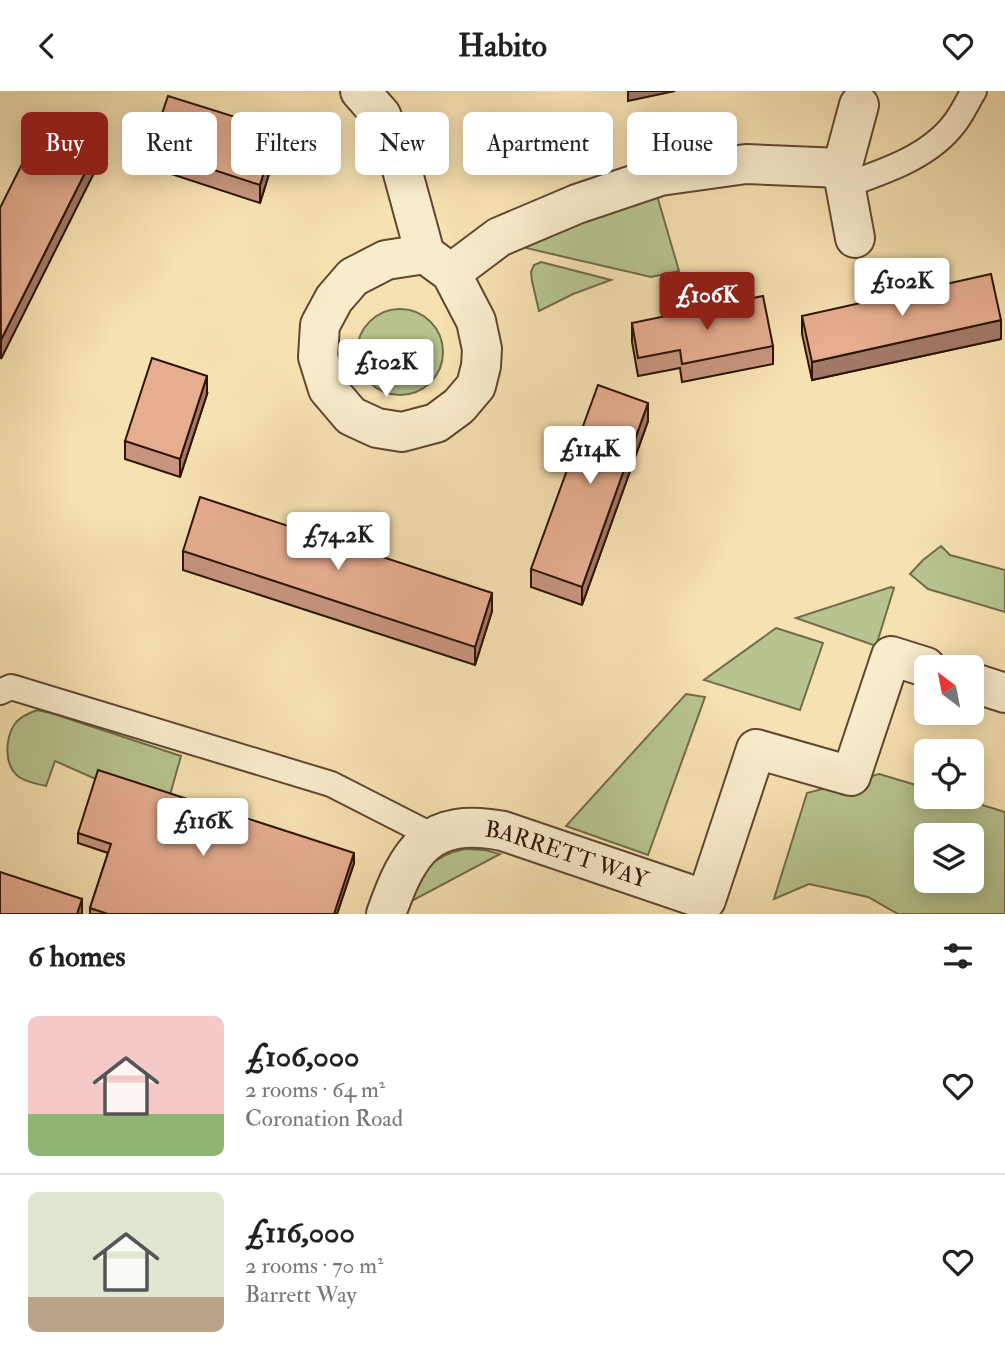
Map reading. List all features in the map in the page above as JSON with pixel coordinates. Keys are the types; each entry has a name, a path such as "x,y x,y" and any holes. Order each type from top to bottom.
{"street":[{"path":"360,91 381,115 438,263 476,321 482,349 476,386 459,406 436,423 402,432 377,428 351,416 328,389 318,357 320,325 334,299 353,277 386,260 438,263 577,204 660,176 746,165 844,176"},
{"path":"855,238 844,176 859,105"},
{"name":"BARRETT WAY","path":"433,836 453,828 477,826 503,831 693,906 706,900 755,749 851,776 891,656 914,663"},
{"path":"984,686 1005,693"},
{"path":"386,914 405,867 433,836"}],"lane":[{"path":"844,176 880,173 927,149 954,125 974,91"},
{"path":"0,692 11,687 331,784 433,836"}],"green space":[{"path":"656,192 679,271 651,277 526,248 533,241"},
{"path":"541,262 611,280 573,294 539,311 531,272 534,265"},
{"path":"400,309 424,316 436,328 443,352 436,376 424,388 400,395 376,388 364,376 357,352 364,328 376,316"},
{"path":"941,546 950,555 1005,570 1005,612 928,589 910,574"},
{"path":"894,588 876,646 796,618"},
{"path":"776,628 823,643 800,710 704,680"},
{"path":"686,694 705,697 648,855 566,826"},
{"path":"37,710 181,756 168,802 98,780 55,761 46,786 19,777 8,760 9,738 18,720"},
{"path":"879,774 914,784 914,809 984,809 984,806 1005,812 1005,914 898,914 868,897 809,884 774,899 807,793"},
{"path":"465,849 500,854 408,903 428,867 444,856"}],"building":[{"path":"168,96 231,116 231,175 263,175 260,185 217,171 217,112 163,112"},
{"path":"21,166 21,175 84,175 1,340 0,208"},
{"path":"991,274 1001,320 812,362 802,316"},
{"path":"763,296 773,346 682,364 680,350 638,358 632,323"},
{"path":"152,358 207,376 180,459 125,441"},
{"path":"598,385 648,403 582,587 531,569"},
{"path":"200,497 492,593 475,647 183,551"},
{"path":"98,770 354,853 334,914 108,914 90,908 111,844 78,833"},
{"path":"0,872 82,899 77,914 0,914"}]}
